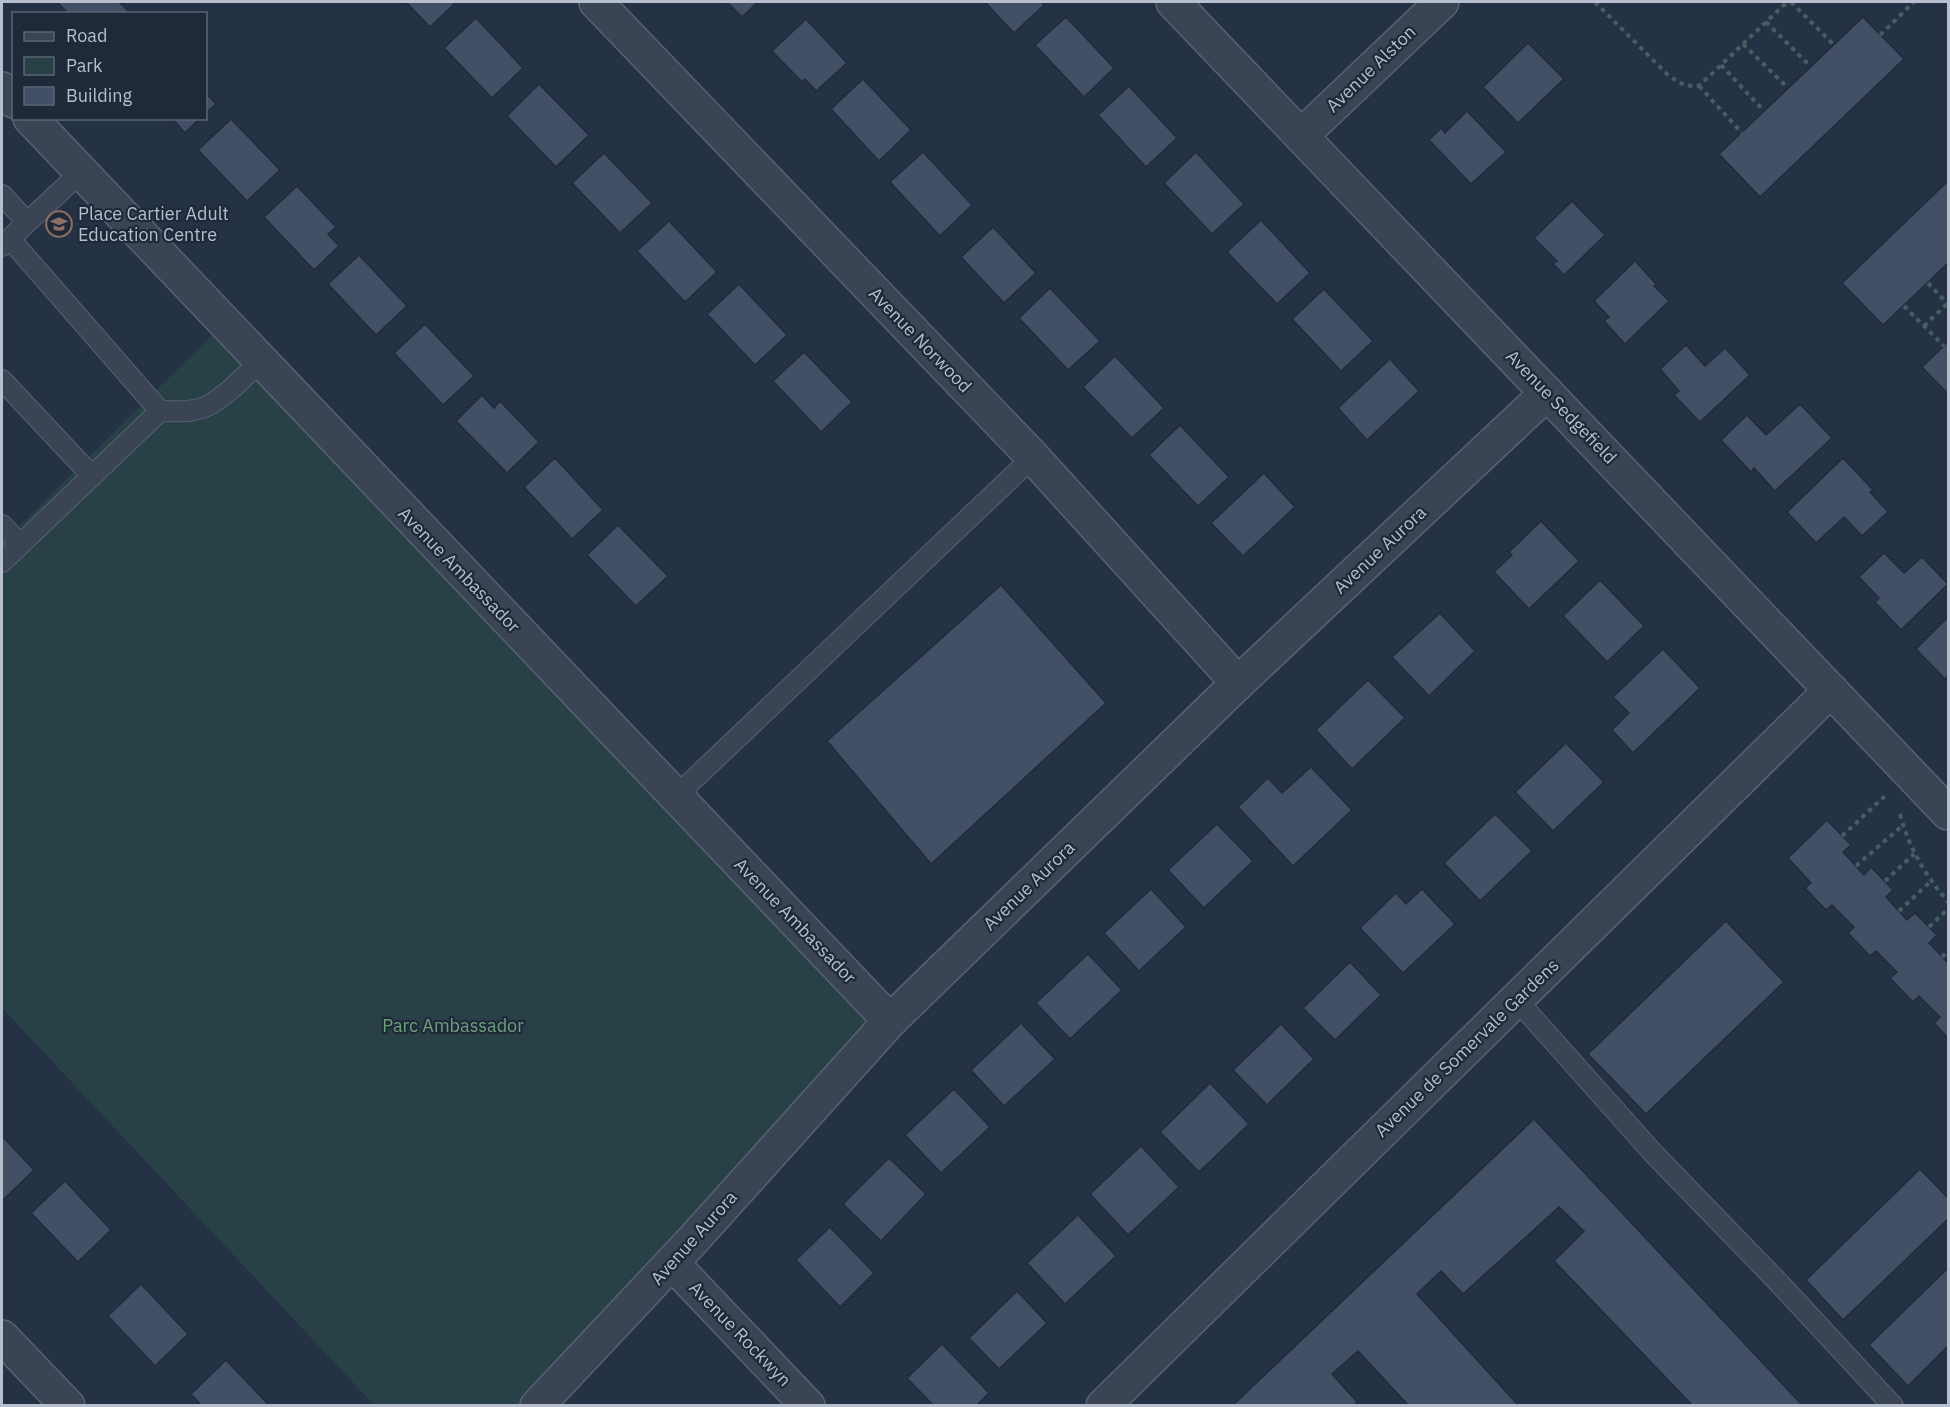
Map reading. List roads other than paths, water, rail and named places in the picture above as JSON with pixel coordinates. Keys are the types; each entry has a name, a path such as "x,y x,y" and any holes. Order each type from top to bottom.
{"street":[{"name":"Avenue Norwood","path":"596,2 1033,457 1239,683"},
{"name":"Avenue Sedgefield","path":"1173,2 1948,813"},
{"name":"Avenue Alston","path":"1301,136 1442,2"},
{"name":"Avenue Ambassador","path":"32,120 890,1021"},
{"name":"Avenue Aurora","path":"537,1406 672,1263 890,1021 1239,683 1547,393"},
{"name":"Avenue de Somervale Gardens","path":"1103,1406 1831,690"},
{"name":"Avenue Rockwyn","path":"672,1263 808,1406"},
{"path":"2,1337 68,1406"}],"lane":[{"path":"81,172 6,242 160,411 186,412 205,408 237,384 260,361"},
{"path":"2,195 27,222"},
{"path":"2,380 92,476"},
{"path":"2,562 160,411"},
{"path":"675,796 1033,457"},
{"path":"2,525 20,544"},
{"path":"1516,999 1654,1154 1780,1284 1893,1406"}],"place":[{"name":"Place Cartier Adult Education Centre","path":"59,224"}],"park label":[{"name":"Parc Ambassador","path":"453,1026"}]}
